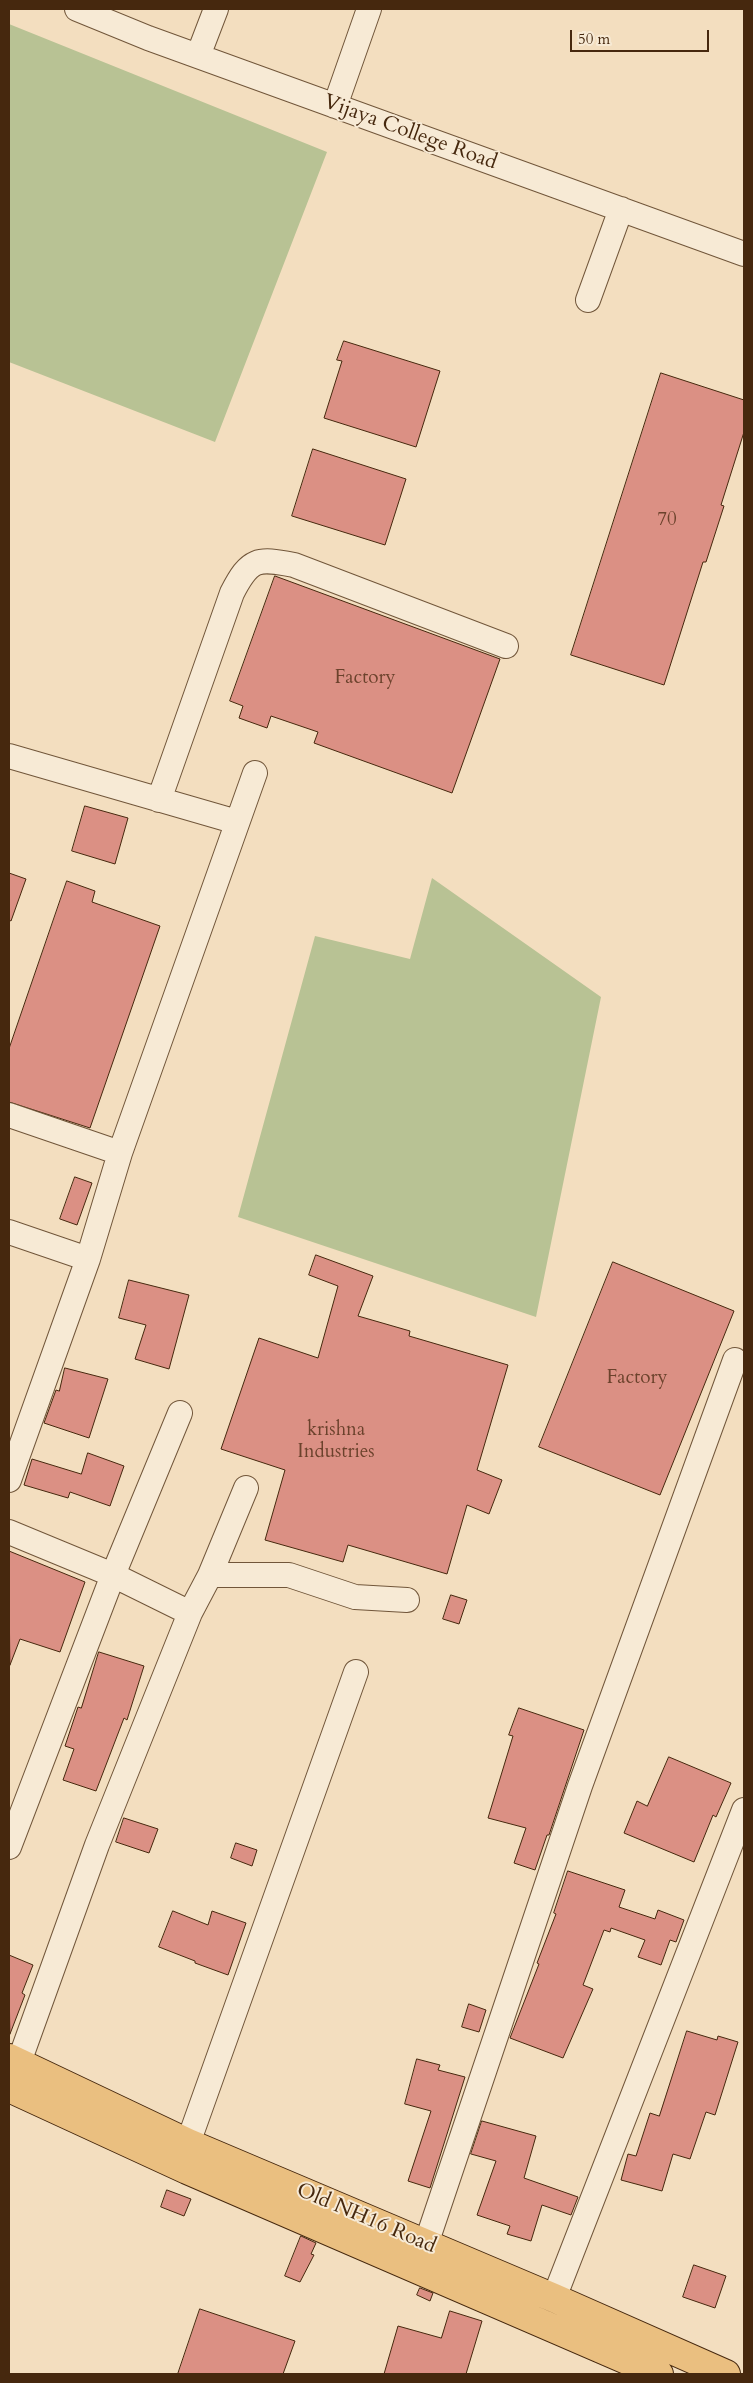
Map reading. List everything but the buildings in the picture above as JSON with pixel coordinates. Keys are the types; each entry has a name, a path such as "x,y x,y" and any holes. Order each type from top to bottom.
{"main road":[{"name":"Old NH16 Road","path":"14,2060 188,2143 554,2298 726,2374"},
{"name":"Old NH16 Road","path":"9,2088 187,2170 659,2374"}],"street":[{"name":"Vijaya College Road","path":"77,9 198,56 744,254"},
{"path":"198,56 216,9"},
{"path":"335,106 369,9"},
{"path":"588,300 621,209"},
{"path":"159,800 232,593 242,573 256,562 272,561 294,565 506,646"},
{"path":"9,756 237,822"},
{"path":"9,1480 88,1258 120,1154 255,773"},
{"path":"9,1115 120,1154"},
{"path":"9,1232 88,1258"},
{"path":"426,2244 580,1786 735,1360"},
{"path":"9,1847 114,1575 180,1413"},
{"path":"14,2060 97,1845 190,1614 210,1575 246,1488"},
{"path":"9,1532 114,1575 190,1614"},
{"path":"210,1575 290,1575 355,1597 407,1600"},
{"path":"188,2143 356,1672"},
{"path":"554,2298 744,1810"}],"green space":[{"path":"9,24 327,152 215,442 9,362"},
{"path":"432,878 601,997 536,1317 238,1217 315,936 410,959"}]}
